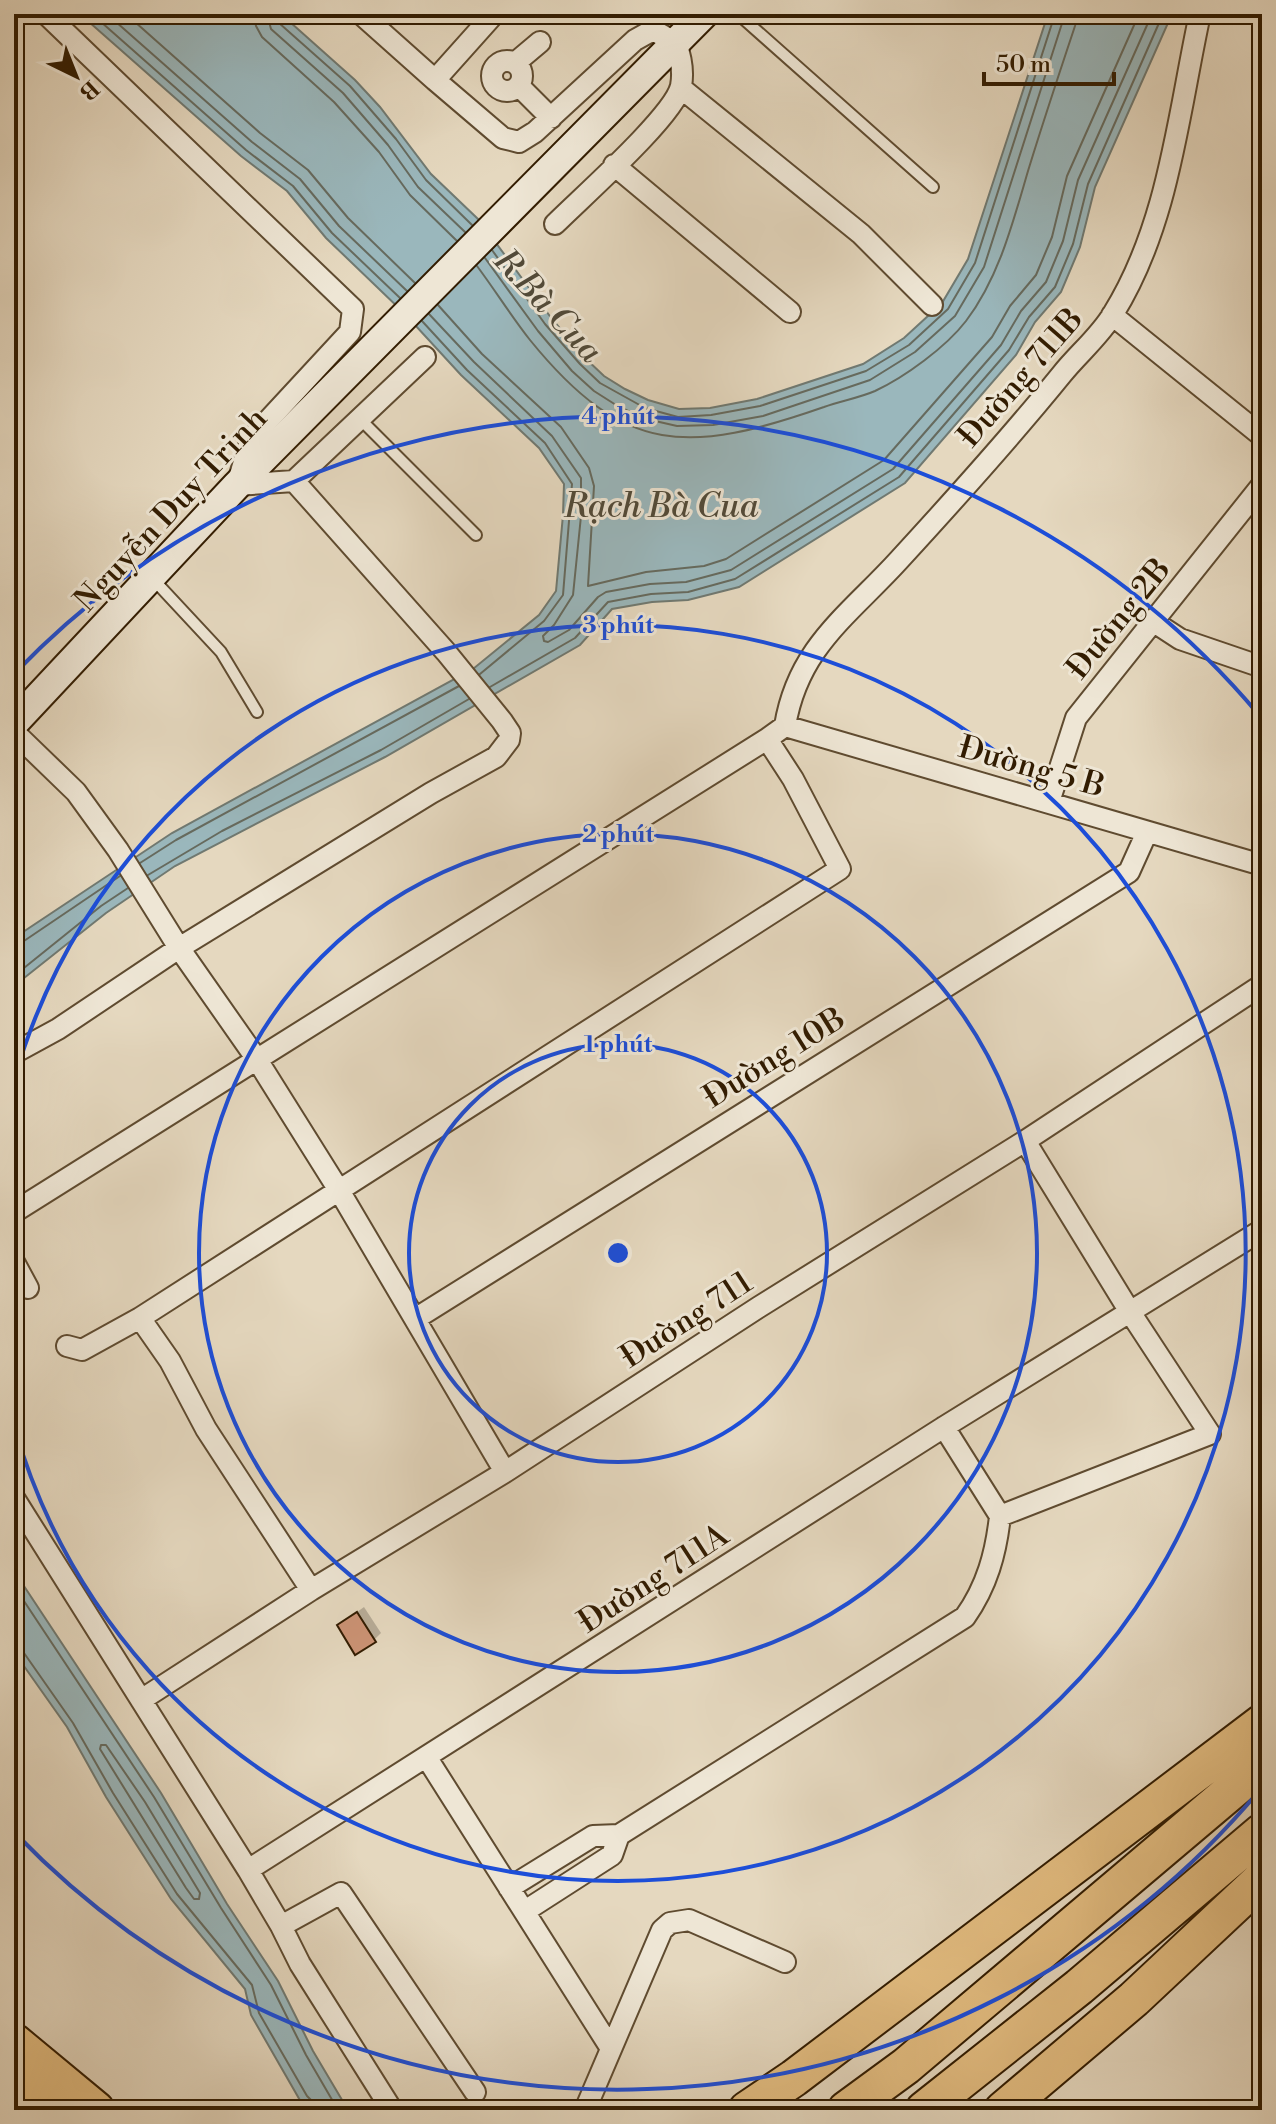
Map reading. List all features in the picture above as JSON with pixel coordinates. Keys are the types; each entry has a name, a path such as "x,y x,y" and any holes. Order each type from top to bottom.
{"highway":[{"path":"747,2110 794,2078 1262,1723"},
{"path":"846,2110 906,2066 1262,1765"},
{"path":"932,2105 1091,1977 1262,1832"},
{"path":"1003,2110 1134,1999 1262,1879"},
{"path":"14,2042 96,2110"},
{"path":"14,2098 25,2110"}],"main road":[{"path":"676,43 704,14"},
{"name":"Nguyễn Duy Trinh","path":"14,723 237,485 676,43"},
{"path":"14,2079 46,2110"}],"street":[{"path":"46,14 353,309 350,332 251,439 237,485 294,481 425,357"},
{"path":"361,14 503,138 519,142 551,118 635,40 653,30 676,43 683,64 681,88 662,118 555,224"},
{"path":"435,80 494,14"},
{"name":"Đường 711B","path":"785,726 789,702 816,647 1010,437 1112,315 1150,238 1172,156 1200,14"},
{"path":"471,40 506,64 521,69 519,86 503,90 492,79 493,71 506,64 540,42"},
{"path":"471,111 496,86"},
{"path":"519,86 551,118"},
{"path":"681,88 861,234 932,305"},
{"path":"614,165 790,312"},
{"path":"1112,315 1262,436"},
{"path":"14,1053 58,1029 179,948 431,793 496,757 510,737 502,721 446,652 294,481"},
{"name":"Đường 2B","path":"1049,802 1076,718 1262,485"},
{"path":"1154,622 1180,639 1262,667"},
{"path":"14,1212 785,726"},
{"name":"Đường 5 B","path":"785,726 1262,865"},
{"path":"14,732 76,792 118,850 179,948 256,1058 340,1192 505,1472"},
{"path":"67,1346 82,1350 140,1318 840,869 793,779 767,739"},
{"name":"Đường 10B","path":"415,1319 1129,872 1147,832"},
{"name":"Đường 711","path":"141,1700 1025,1141 1262,985"},
{"path":"1000,1516 1210,1434 1130,1312 1025,1141"},
{"name":"Đường 711A","path":"248,1870 944,1427 1262,1230"},
{"path":"14,1262 28,1288"},
{"path":"140,1318 170,1361 206,1429 311,1590"},
{"path":"509,1888 593,1836 619,1835 965,1617 979,1596 991,1564 1000,1516 944,1427"},
{"path":"14,1498 248,1870 300,1964 392,2110"},
{"path":"427,1758 610,2047"},
{"path":"525,1911 612,1855 619,1835"},
{"path":"281,1926 341,1893 475,2092"},
{"path":"585,2110 662,1930 670,1923 689,1920 785,1962"}],"lane":[{"path":"738,14 933,187"},
{"path":"360,419 476,535"},
{"path":"152,577 221,652 257,712"}],"water":[{"name":"Rạch Bà Cua","path":"80,14 281,14 355,80 380,107 431,174 479,220 552,319 585,358 604,376 625,389 679,409 710,408 757,399 863,364 904,338 942,303 968,259 1048,14 1172,14 1095,187 1080,247 1061,292 1035,322 1016,355 905,483 739,587 688,600 612,609 580,645 385,757 175,866 106,913 14,986 14,938 172,833 473,669 539,615 556,591 563,515 564,484 539,448 461,375 404,313 326,238 287,191 241,156"},
{"path":"14,1571 161,1793 227,1904 278,1981 313,2051 348,2110 311,2110 301,2102 251,2015 245,1989 171,1899 106,1797 67,1727 14,1652"}],"building":[{"path":"357,1612 376,1642 355,1655 337,1625"}],"water label":[{"name":"R.Bà Cua","path":"549,305"}]}
